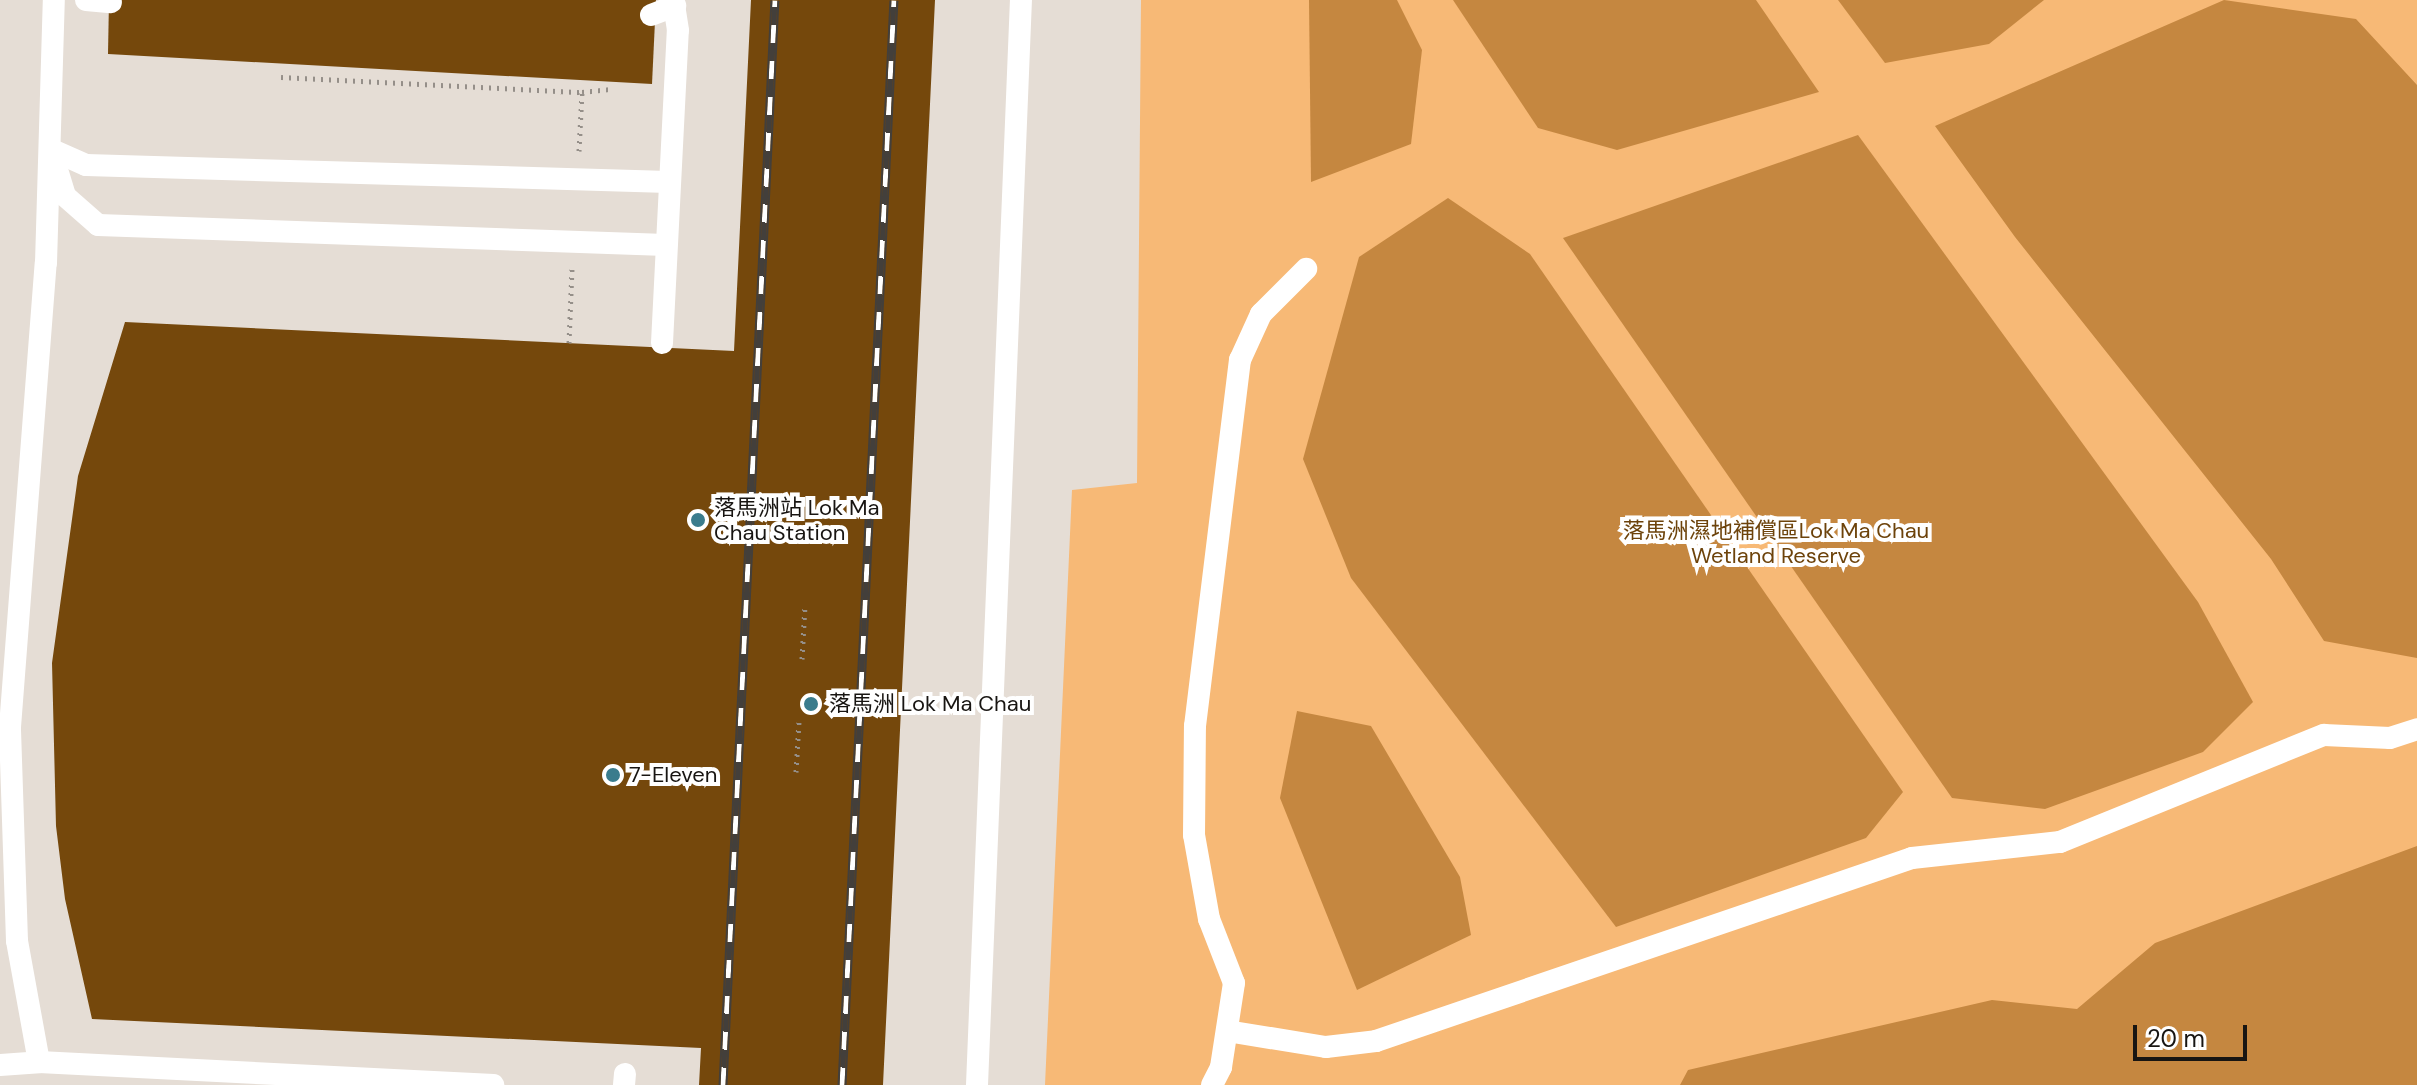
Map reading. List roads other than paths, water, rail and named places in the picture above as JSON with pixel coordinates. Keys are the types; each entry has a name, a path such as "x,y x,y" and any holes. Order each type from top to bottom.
{"lane":[{"path":"39,1062 17,941 10,727 50,149 54,0"},
{"path":"86,0 111,2"},
{"path":"977,1085 1021,0"},
{"path":"651,15 674,3 662,343"},
{"path":"50,149 86,165 669,182"},
{"path":"50,149 65,196 98,225 666,245"},
{"path":"1212,1085 1227,1031 1234,983 1209,919 1194,835 1195,726 1240,360 1261,314 1306,269"},
{"path":"1227,1031 1326,1047 1376,1041 1912,858 2060,842 2324,735 2390,738 2417,729"},
{"path":"0,1065 39,1062 226,1078 493,1085"}],"railway":[{"path":"723,1085 775,0"},
{"path":"842,1085 894,0"}],"place":[{"name":"落馬洲站 Lok Ma Chau Station","path":"698,520"},
{"name":"落馬洲 Lok Ma Chau","path":"811,704"},
{"name":"7-Eleven","path":"613,775"}],"park label":[{"name":"落馬洲濕地補償區Lok Ma Chau Wetland Reserve","path":"1776,542"}]}
